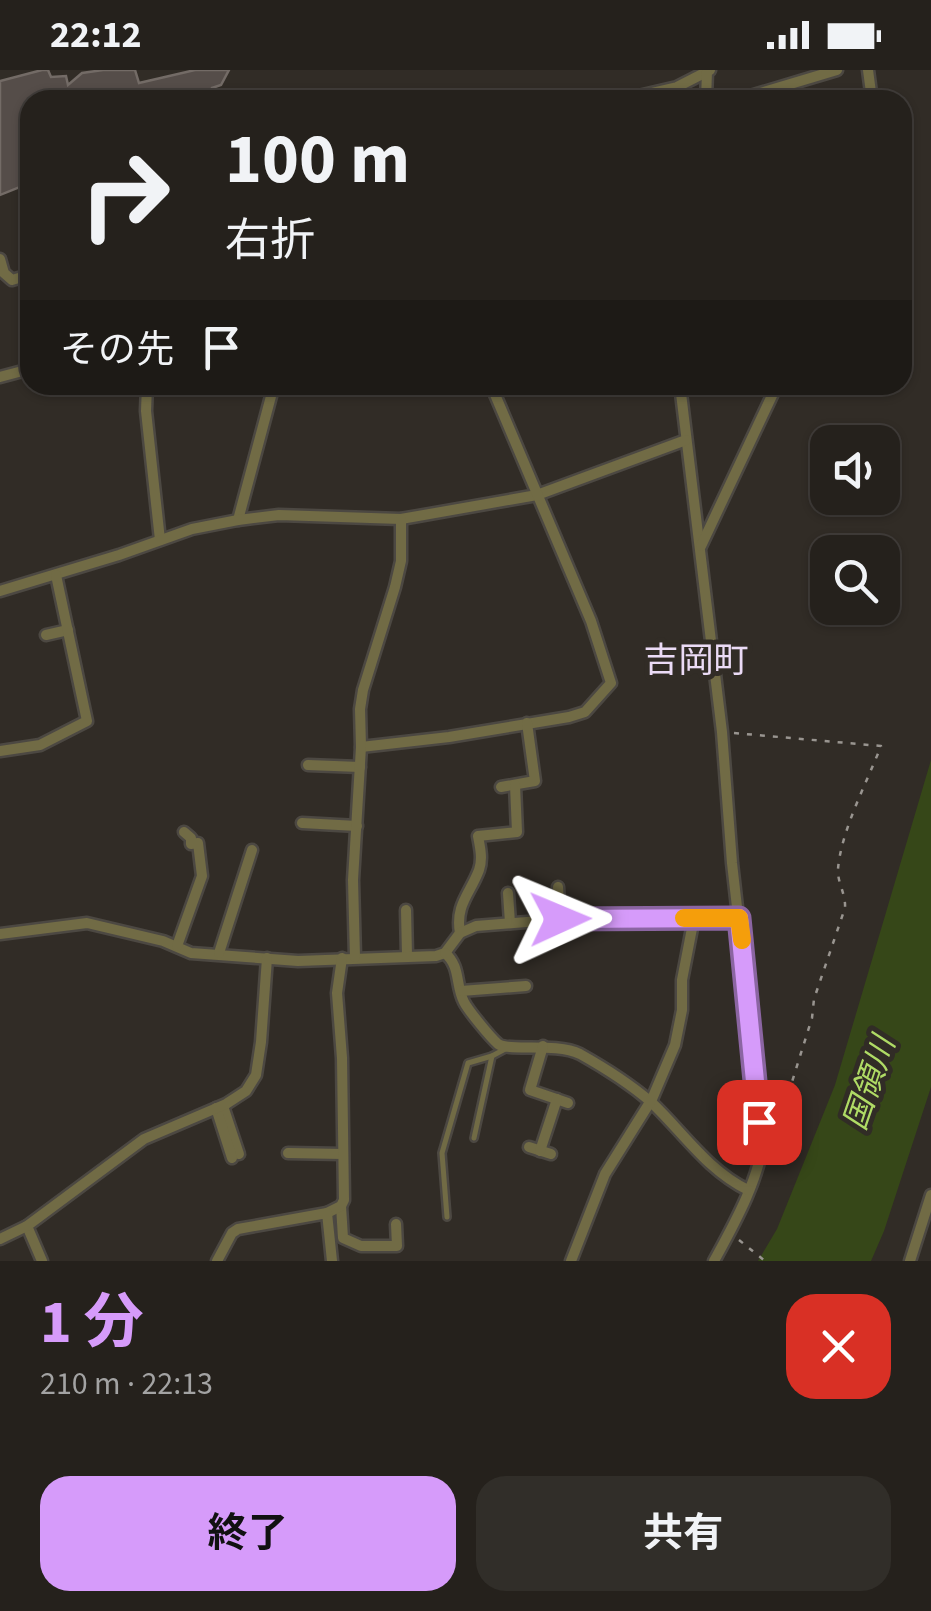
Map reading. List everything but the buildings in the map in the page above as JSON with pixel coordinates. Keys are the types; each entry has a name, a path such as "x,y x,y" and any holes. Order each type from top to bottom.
{"street":[{"path":"770,90 837,70"},
{"path":"661,90 708,71"},
{"path":"0,259 4,273 12,280 20,278"},
{"path":"147,395 160,540"},
{"path":"238,520 271,395"},
{"path":"362,747 449,737 584,712 611,682 591,621 495,395"},
{"path":"681,395 722,732 762,1137 762,1150 748,1190 714,1261"},
{"path":"700,547 772,395"},
{"path":"0,591 192,529 238,520 279,515 400,519 537,495 686,440"},
{"path":"355,957 353,880 363,690 401,560 400,519"},
{"path":"0,751 40,744 87,721 56,575"},
{"path":"46,636 68,630"},
{"path":"501,788 535,781 528,723"},
{"path":"308,764 360,767"},
{"path":"460,933 460,903 480,869 478,836 517,832 515,785"},
{"path":"302,823 356,826"},
{"path":"178,946 202,876 198,843 191,844 191,838 184,832"},
{"path":"219,954 252,850"},
{"path":"558,886 560,919"},
{"path":"508,893 510,923"},
{"path":"406,910 407,956"},
{"path":"572,1261 605,1174 650,1102 675,1045 694,918"},
{"path":"0,934 87,923 178,946 191,953 342,958 445,953 460,933 476,926 560,919 739,918"},
{"path":"445,953 458,969 466,1006 498,1044 507,1048 554,1046 576,1052 650,1102 695,1150 732,1182 748,1190"},
{"path":"0,1238 26,1226 144,1139 246,1091 256,1075 266,958"},
{"path":"342,958 337,993 343,1238 361,1246 370,1240 397,1246 396,1224"},
{"path":"461,991 526,986"},
{"path":"540,1150 562,1101 530,1090 543,1046"},
{"path":"219,1107 236,1156"},
{"path":"288,1153 343,1154"},
{"path":"910,1261 931,1195"},
{"path":"218,1261 238,1229 327,1213 341,1206"},
{"path":"327,1213 332,1261"},
{"path":"26,1226 42,1261"}],"lane":[{"path":"447,1217 442,1153 468,1062 507,1048"},
{"path":"474,1138 492,1056"}],"path":[{"path":"722,732 880,746 843,850 838,871 846,896 845,908 814,999 812,1018 775,1128 762,1137"},
{"path":"734,1236 764,1261"}],"water":[{"name":"国領川","path":"931,760 931,1087 884,1231 871,1261 758,1261 777,1229 835,1085"}],"slow traffic":[{"path":"684,918 739,918 742,940"}],"district":[{"name":"吉岡町","path":"696,660"}],"route":[{"path":"560,919 739,918 759,1122"}]}
